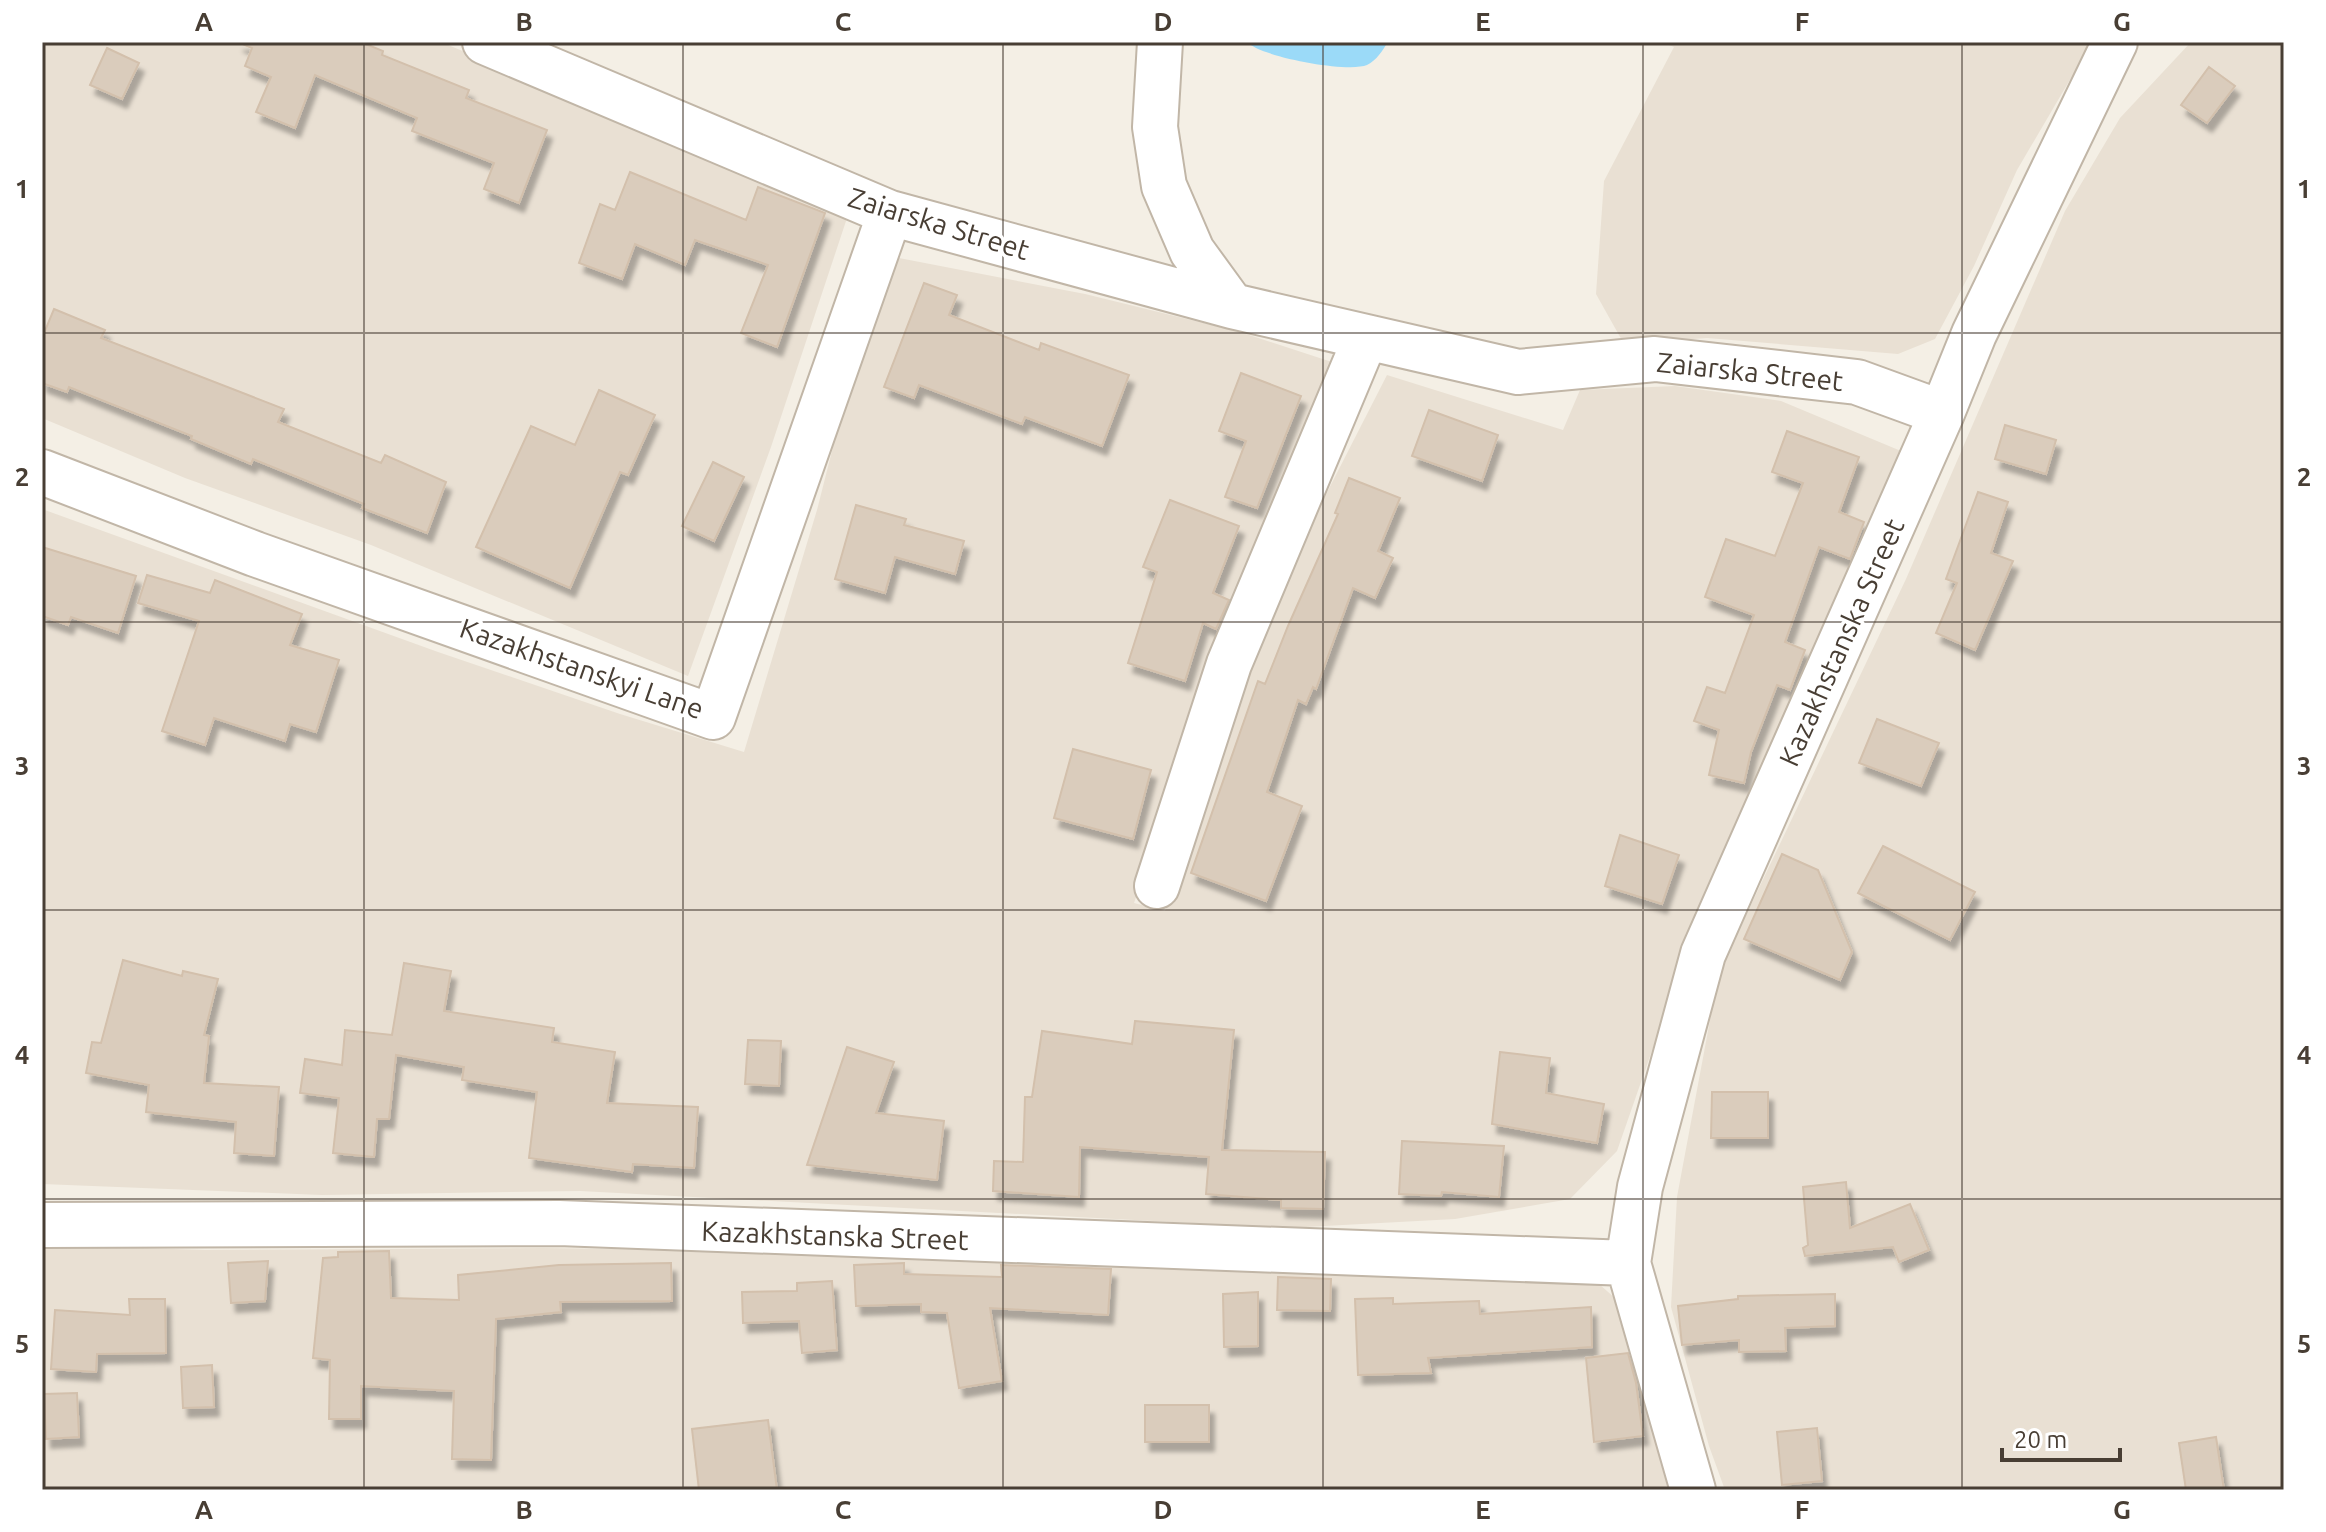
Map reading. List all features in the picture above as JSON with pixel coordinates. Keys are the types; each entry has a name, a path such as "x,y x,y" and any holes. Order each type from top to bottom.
{"street":[{"name":"Zaiarska Street","path":"485,42 890,213 1232,306 1518,372 1655,359 1857,382 1942,413"},
{"path":"1160,42 1155,127 1164,186 1192,251 1232,306"},
{"name":"Kazakhstanska Street","path":"1693,1490 1628,1263 1640,1187 1703,954 1981,320 2115,42"},
{"name":"Kazakhstanskyi Lane","path":"42,472 255,554 713,717 890,213"},
{"path":"1157,886 1229,664 1366,337"},
{"name":"Kazakhstanska Street","path":"42,1225 559,1223 1628,1263"}],"shaded area":[{"path":"42,42 441,42 849,212 771,447 688,676 371,545 185,478 42,418"},
{"path":"1661,42 2089,42 2017,170 1974,266 1935,339 1898,354 1707,338 1624,344 1596,294 1604,181 1674,47"},
{"path":"2191,42 2284,42 2284,1490 1725,1490 1709,1446 1671,1307 1677,1197 1719,972 1906,579 2065,211 2120,118"},
{"path":"899,258 1085,294 1240,332 1341,365 1163,816 1134,903 1165,911 1200,817 1242,674 1317,512 1387,375 1563,430 1580,390 1675,386 1781,401 1901,451 1899,473 1679,973 1617,1151 1570,1199 1455,1219 1287,1228 580,1191 322,1195 42,1184 42,509 438,652 744,752 817,510 850,380"},
{"path":"42,1245 205,1250 543,1248 755,1251 1189,1263 1599,1284 1624,1306 1679,1490 42,1490"}],"water":[{"path":"1247,42 1388,42 1374,61 1367,65 1342,67 1286,58 1255,48"}],"building":[{"path":"238,42 361,42 383,51 382,55 469,90 466,98 547,130 519,203 484,189 494,163 412,131 417,118 315,75 295,128 256,112 271,77 245,66 252,48"},
{"path":"107,48 139,63 122,99 90,85"},
{"path":"2209,67 2235,86 2207,123 2181,105"},
{"path":"630,172 746,220 758,187 825,213 777,347 741,333 768,265 695,240 685,265 635,244 622,279 579,263 600,204 615,210"},
{"path":"924,283 957,295 949,315 1039,350 1041,343 1129,375 1102,446 1025,417 1022,424 919,385 914,398 884,387"},
{"path":"54,309 105,330 101,338 284,409 278,422 381,463 385,455 446,482 427,533 362,508 364,504 253,459 251,464 191,439 192,436 69,387 67,392 42,383 42,338"},
{"path":"1241,373 1301,396 1257,508 1225,497 1246,441 1219,431"},
{"path":"599,390 655,415 628,475 620,472 570,588 476,547 531,426 575,445"},
{"path":"1429,410 1498,435 1482,481 1412,456"},
{"path":"2005,425 2056,440 2046,474 1995,459"},
{"path":"1787,431 1859,457 1839,512 1864,522 1850,559 1819,547 1785,642 1805,650 1790,690 1777,685 1751,752 1744,783 1709,775 1719,730 1694,721 1707,687 1725,693 1754,615 1705,597 1726,539 1775,556 1803,483 1772,472"},
{"path":"713,462 744,477 714,541 682,526"},
{"path":"1349,478 1400,498 1378,551 1393,558 1375,598 1353,588 1316,689 1313,687 1306,704 1298,700 1267,792 1302,806 1266,901 1191,873 1258,681 1265,684 1338,514 1335,513"},
{"path":"1978,492 2008,502 1991,553 2013,561 1975,650 1936,633 1957,583 1946,579"},
{"path":"1170,500 1239,526 1213,593 1229,600 1216,629 1203,623 1185,681 1128,663 1157,572 1143,567"},
{"path":"856,505 906,519 904,525 964,541 955,574 895,557 885,593 835,579"},
{"path":"42,547 136,576 118,633 71,617 68,625 42,616"},
{"path":"147,575 210,593 215,580 302,614 290,645 339,660 316,732 290,724 285,741 214,718 205,745 162,731 199,621 138,603"},
{"path":"1877,719 1939,743 1921,786 1859,763"},
{"path":"1073,749 1151,770 1133,839 1054,818"},
{"path":"1620,835 1679,855 1662,904 1605,886"},
{"path":"1883,846 1975,892 1950,940 1858,893"},
{"path":"1782,854 1818,870 1852,952 1840,980 1744,939"},
{"path":"123,960 182,976 183,971 218,979 204,1035 209,1036 204,1083 279,1087 274,1156 234,1153 236,1122 146,1112 149,1085 86,1073 92,1042 101,1043"},
{"path":"404,963 451,971 444,1011 554,1028 552,1042 615,1052 607,1103 698,1107 694,1168 633,1164 632,1172 529,1158 537,1092 462,1080 464,1067 396,1055 389,1119 377,1119 374,1157 333,1153 339,1098 300,1093 305,1059 342,1065 345,1030 392,1035"},
{"path":"1135,1021 1234,1030 1222,1150 1325,1152 1323,1209 1281,1208 1281,1200 1206,1194 1209,1157 1080,1147 1079,1197 993,1191 994,1161 1023,1162 1025,1097 1032,1097 1042,1031 1132,1044"},
{"path":"748,1040 781,1041 779,1086 745,1084"},
{"path":"847,1047 894,1062 876,1113 944,1121 937,1180 807,1165"},
{"path":"1500,1052 1550,1058 1546,1093 1604,1104 1597,1143 1492,1124"},
{"path":"1712,1092 1768,1092 1768,1138 1711,1138"},
{"path":"1402,1141 1504,1146 1499,1197 1442,1192 1441,1196 1399,1194"},
{"path":"1846,1182 1850,1228 1910,1204 1929,1250 1899,1262 1893,1247 1805,1256 1803,1248 1808,1245 1803,1187"},
{"path":"389,1251 391,1298 459,1300 458,1275 559,1265 671,1263 672,1301 560,1302 561,1312 496,1319 491,1460 452,1459 454,1391 361,1386 361,1419 329,1419 330,1360 313,1358 323,1258 338,1257 338,1252"},
{"path":"268,1261 265,1301 231,1303 228,1263"},
{"path":"904,1263 904,1274 1002,1277 1001,1265 1111,1269 1108,1315 990,1308 1002,1381 959,1388 947,1313 921,1312 921,1304 856,1306 854,1265"},
{"path":"1278,1277 1331,1279 1330,1311 1277,1310"},
{"path":"832,1281 837,1350 802,1353 799,1321 743,1323 742,1292 797,1291 797,1283"},
{"path":"1258,1292 1258,1346 1224,1347 1223,1294"},
{"path":"1835,1294 1835,1326 1785,1328 1786,1351 1739,1352 1739,1340 1682,1345 1678,1306 1738,1299 1738,1296"},
{"path":"1393,1298 1393,1304 1479,1301 1480,1314 1591,1307 1592,1347 1428,1358 1431,1373 1358,1375 1355,1299"},
{"path":"129,1299 165,1299 166,1353 97,1354 96,1372 51,1369 55,1310 130,1315"},
{"path":"1628,1353 1636,1383 1643,1436 1594,1442 1586,1358"},
{"path":"212,1365 214,1407 183,1408 181,1367"},
{"path":"77,1393 79,1437 46,1439 44,1394"},
{"path":"1145,1405 1209,1405 1209,1442 1145,1442"},
{"path":"768,1420 777,1490 699,1490 692,1429"},
{"path":"1817,1428 1822,1481 1782,1485 1777,1432"},
{"path":"2216,1437 2224,1490 2186,1490 2179,1443"}]}
